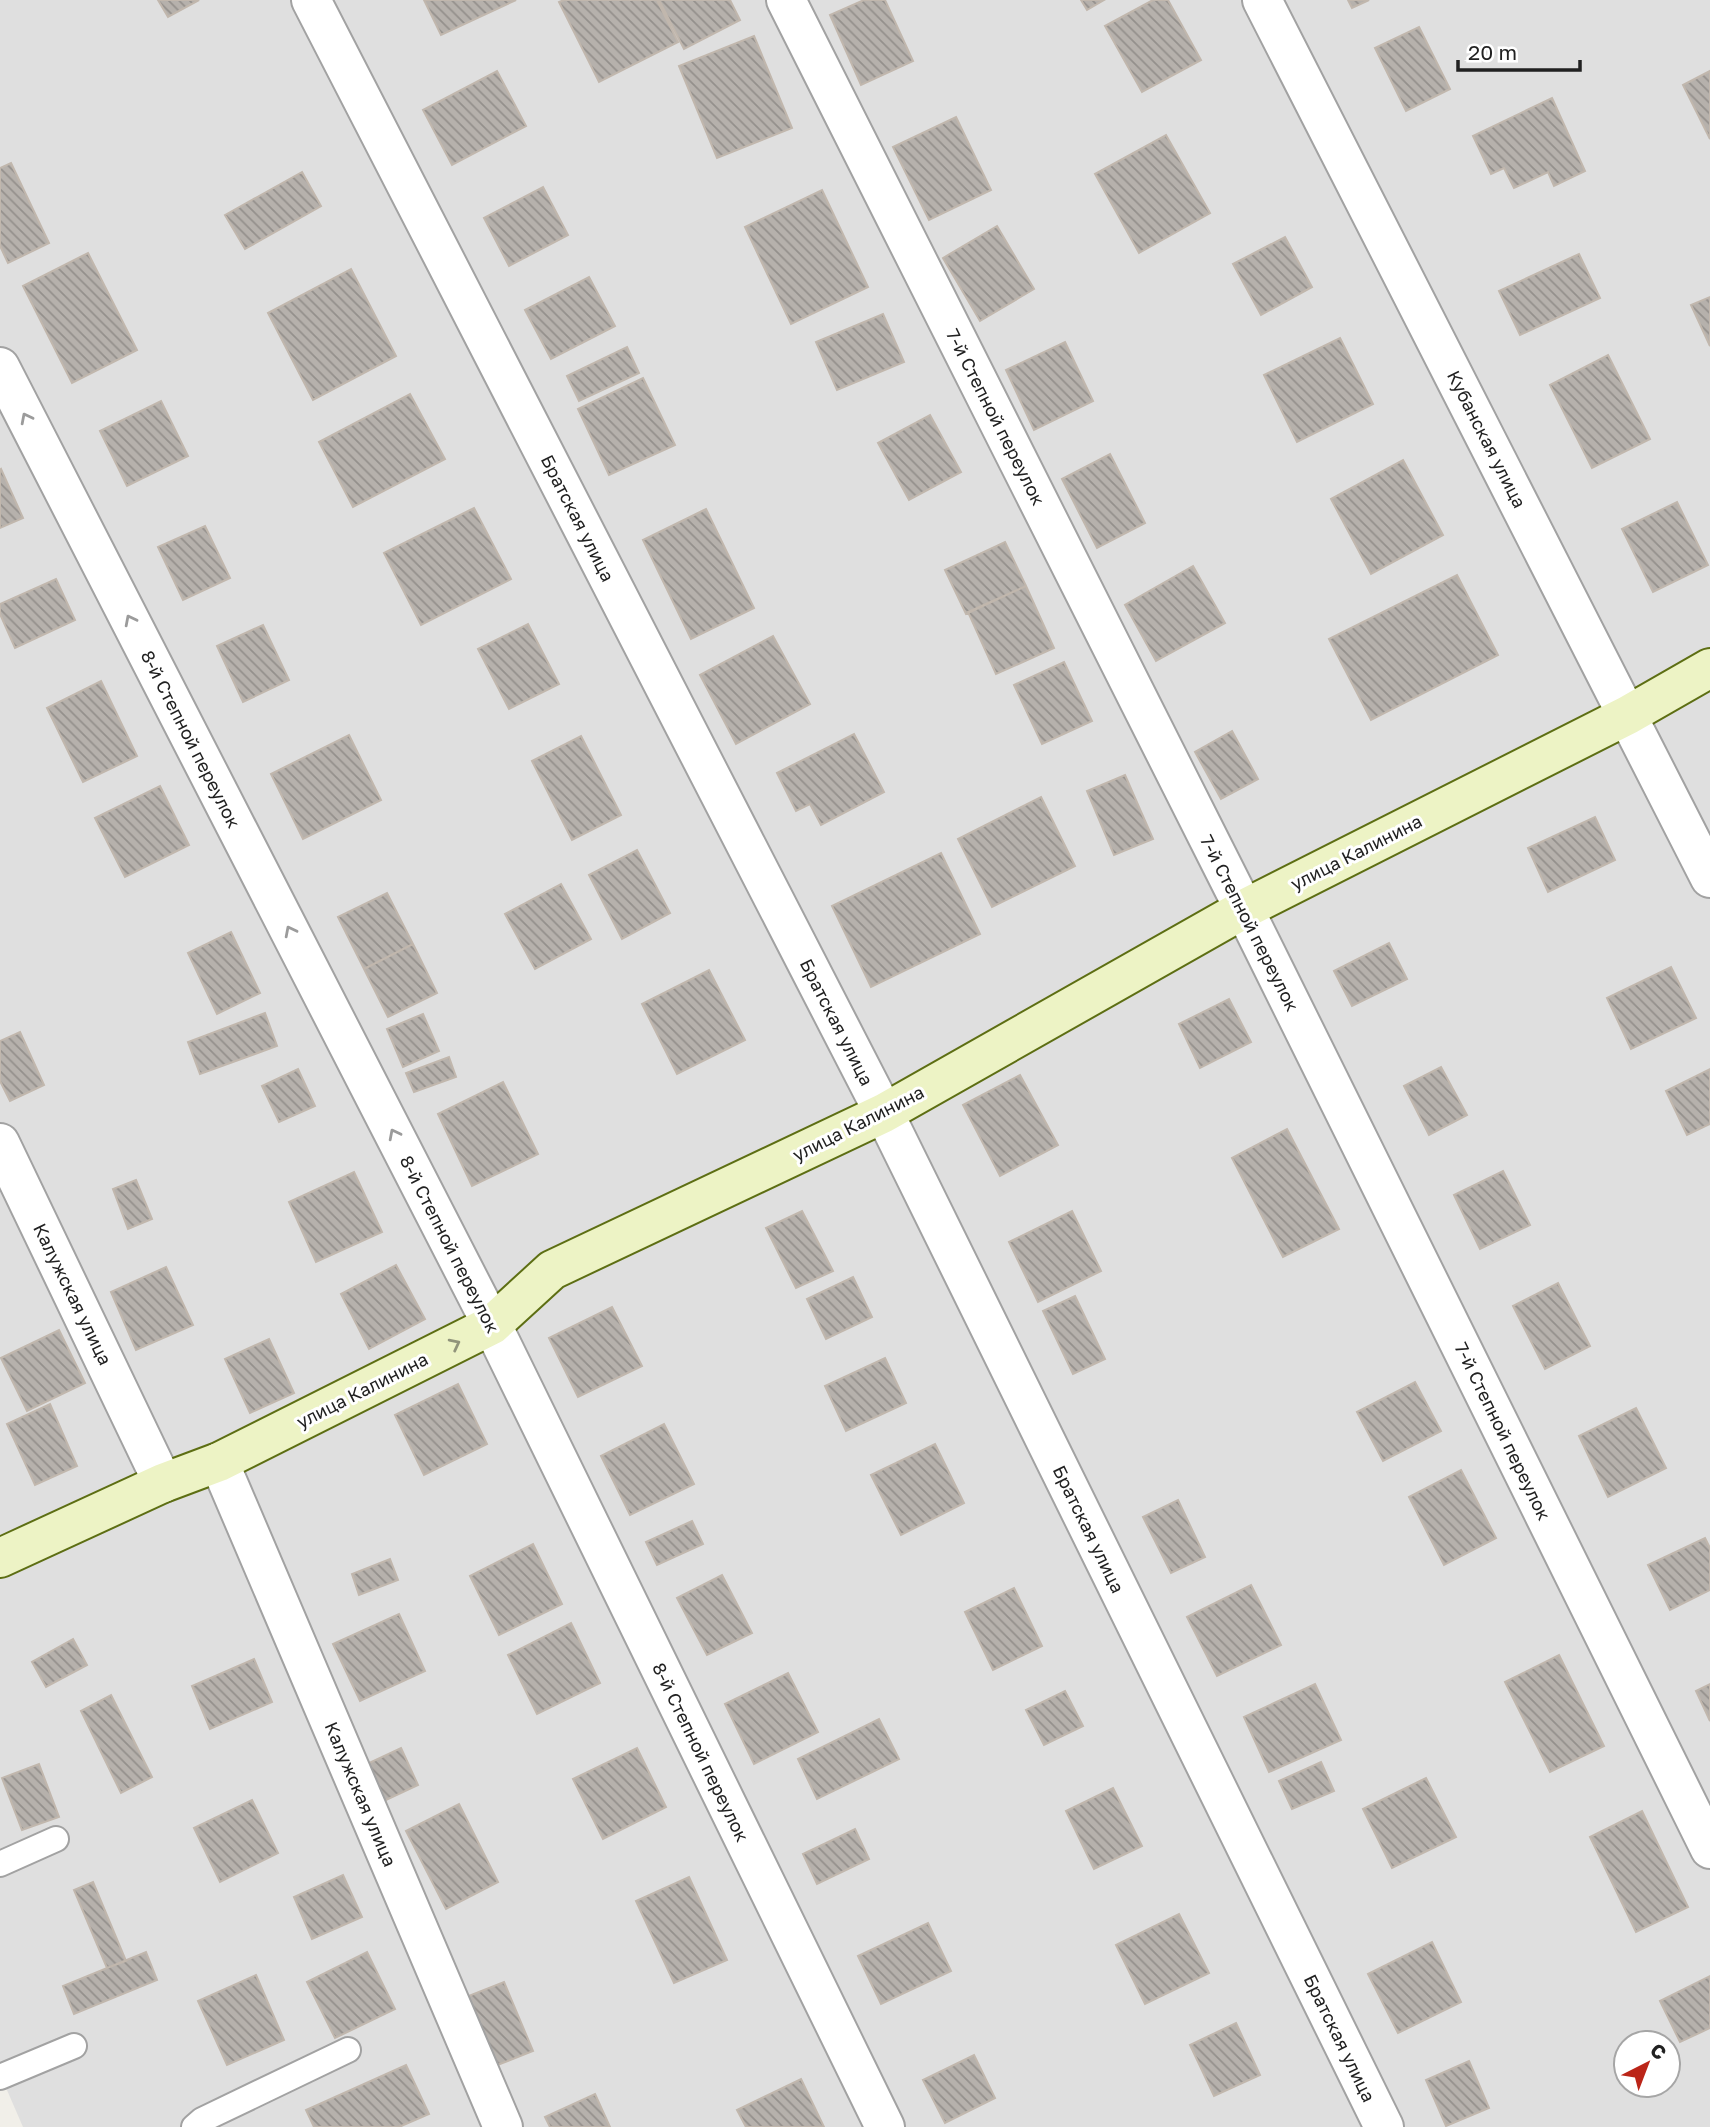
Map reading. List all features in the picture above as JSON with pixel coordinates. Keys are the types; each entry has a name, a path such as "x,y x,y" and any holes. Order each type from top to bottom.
{"street":[{"name":"Братская улица","path":"311,0 884,1113 1384,2127"},
{"name":"7-й Степной переулок","path":"786,0 1244,909 1710,1849"},
{"name":"Кубанская улица","path":"1262,0 1710,878"},
{"name":"8-й Степной переулок","path":"0,367 492,1325 886,2127"},
{"name":"улица Калинина","path":"0,1558 163,1483 219,1462 492,1325 552,1269 884,1113 1244,909 1628,715 1710,668"},
{"name":"Калужская улица","path":"0,1143 163,1483"},
{"name":"Калужская улица","path":"219,1462 503,2127"}],"lane":[{"path":"0,1864 56,1839"},
{"path":"0,2077 74,2046"},
{"path":"194,2127 202,2120 348,2050"}],"shaded area":[{"path":"0,0 1710,0 1710,2127 23,2127 0,2074"}],"building":[{"path":"158,0 199,0 168,17"},
{"path":"424,0 516,0 441,35"},
{"path":"657,0 678,42 599,82 559,2"},
{"path":"659,0 730,0 740,20 684,49"},
{"path":"864,0 885,0 913,61 861,85 830,15"},
{"path":"1081,0 1104,0 1087,10"},
{"path":"1153,0 1168,0 1201,60 1142,92 1105,26"},
{"path":"1348,0 1369,0 1352,8"},
{"path":"1419,27 1450,89 1406,111 1375,48"},
{"path":"754,36 792,128 717,158 679,66"},
{"path":"497,71 526,126 452,165 423,110"},
{"path":"1710,71 1710,139 1683,85"},
{"path":"1552,98 1585,171 1554,186 1548,172 1514,188 1504,168 1491,174 1473,136"},
{"path":"956,117 991,190 929,220 893,147"},
{"path":"1166,135 1210,213 1139,253 1095,174"},
{"path":"11,163 49,243 8,263 0,246 0,168"},
{"path":"302,172 321,206 245,249 225,215"},
{"path":"543,187 568,235 509,266 484,218"},
{"path":"822,190 868,287 791,324 745,227"},
{"path":"997,226 1034,289 980,321 943,258"},
{"path":"1285,237 1312,287 1261,315 1233,264"},
{"path":"88,253 137,350 72,383 23,286"},
{"path":"1579,254 1600,298 1520,335 1499,291"},
{"path":"351,269 396,356 313,400 268,313"},
{"path":"589,277 615,326 551,359 525,310"},
{"path":"1710,297 1710,346 1691,305"},
{"path":"883,314 904,362 837,390 816,342"},
{"path":"1340,338 1373,404 1297,442 1264,375"},
{"path":"1065,342 1093,401 1034,430 1006,370"},
{"path":"627,347 639,373 579,401 567,376"},
{"path":"1608,355 1650,439 1592,468 1550,385"},
{"path":"643,378 675,445 609,475 578,409"},
{"path":"410,394 445,459 353,507 319,442"},
{"path":"161,401 188,456 127,486 100,431"},
{"path":"930,415 961,472 909,500 878,443"},
{"path":"1110,454 1145,523 1097,548 1062,479"},
{"path":"1403,460 1443,535 1371,574 1331,499"},
{"path":"0,470 23,518 0,528"},
{"path":"1677,502 1708,565 1653,592 1622,529"},
{"path":"474,508 511,579 421,625 384,553"},
{"path":"706,509 754,608 691,639 643,540"},
{"path":"205,526 230,578 183,600 158,547"},
{"path":"1005,542 1026,586 966,614 945,570"},
{"path":"1193,566 1225,623 1156,661 1125,605"},
{"path":"1457,575 1498,655 1371,720 1329,639"},
{"path":"56,579 75,620 15,648 0,614 0,604"},
{"path":"1026,586 1054,648 996,674 968,612"},
{"path":"528,624 559,684 509,709 478,649"},
{"path":"263,625 289,680 243,702 217,646"},
{"path":"773,636 810,704 736,744 700,675"},
{"path":"1064,662 1092,721 1042,744 1014,685"},
{"path":"101,681 137,756 83,782 47,708"},
{"path":"1232,731 1258,779 1221,799 1195,752"},
{"path":"854,734 884,792 821,825 810,804 796,811 777,773"},
{"path":"349,735 381,800 303,839 271,774"},
{"path":"581,736 621,815 572,840 532,761"},
{"path":"1125,775 1153,839 1114,855 1087,791"},
{"path":"160,786 189,845 125,877 95,818"},
{"path":"1041,797 1075,866 992,907 958,839"},
{"path":"1595,817 1615,860 1548,892 1528,848"},
{"path":"637,850 670,913 622,939 589,875"},
{"path":"941,853 980,934 871,987 832,906"},
{"path":"561,884 591,939 535,969 505,914"},
{"path":"387,893 413,944 364,969 338,917"},
{"path":"231,932 260,993 217,1014 188,953"},
{"path":"1389,943 1407,979 1352,1006 1334,971"},
{"path":"413,944 437,993 388,1017 364,969"},
{"path":"1671,967 1696,1018 1631,1049 1607,998"},
{"path":"709,970 745,1040 677,1074 642,1004"},
{"path":"1229,999 1251,1042 1200,1068 1179,1024"},
{"path":"265,1013 277,1046 200,1074 188,1042"},
{"path":"423,1014 439,1051 403,1067 387,1029"},
{"path":"20,1032 44,1085 10,1101 0,1081 0,1041"},
{"path":"449,1057 456,1077 414,1092 406,1073"},
{"path":"1441,1067 1467,1115 1429,1135 1404,1086"},
{"path":"298,1069 315,1106 279,1122 262,1086"},
{"path":"1710,1069 1710,1124 1687,1135 1666,1091"},
{"path":"1020,1075 1058,1145 1000,1176 963,1105"},
{"path":"503,1082 538,1154 472,1186 438,1114"},
{"path":"1287,1129 1339,1229 1283,1257 1232,1158"},
{"path":"1503,1171 1530,1225 1480,1249 1454,1195"},
{"path":"354,1172 382,1232 316,1262 289,1202"},
{"path":"136,1180 152,1219 128,1229 113,1189"},
{"path":"802,1211 833,1271 796,1288 766,1228"},
{"path":"1072,1211 1101,1271 1038,1302 1009,1242"},
{"path":"396,1265 425,1319 369,1349 341,1294"},
{"path":"166,1267 193,1325 136,1350 111,1292"},
{"path":"853,1277 872,1317 826,1339 807,1299"},
{"path":"1558,1283 1590,1346 1545,1369 1513,1306"},
{"path":"1075,1296 1105,1359 1073,1374 1043,1311"},
{"path":"612,1307 642,1366 578,1397 549,1338"},
{"path":"59,1330 85,1383 27,1411 1,1358"},
{"path":"269,1339 294,1393 250,1413 225,1359"},
{"path":"885,1358 906,1403 846,1431 825,1386"},
{"path":"1415,1382 1441,1431 1383,1461 1357,1412"},
{"path":"458,1384 487,1444 424,1475 395,1415"},
{"path":"50,1404 77,1466 35,1485 7,1424"},
{"path":"1636,1408 1666,1468 1608,1497 1579,1436"},
{"path":"664,1424 694,1484 630,1515 601,1456"},
{"path":"935,1444 964,1503 901,1535 871,1475"},
{"path":"1461,1470 1496,1538 1444,1565 1409,1497"},
{"path":"1178,1500 1205,1557 1171,1573 1143,1517"},
{"path":"692,1521 703,1544 657,1565 646,1542"},
{"path":"1705,1538 1710,1548 1710,1590 1670,1610 1648,1565"},
{"path":"533,1544 562,1604 499,1635 470,1576"},
{"path":"390,1559 398,1580 359,1595 352,1574"},
{"path":"722,1575 752,1633 707,1655 677,1598"},
{"path":"1251,1585 1281,1645 1217,1676 1187,1617"},
{"path":"1014,1588 1042,1646 993,1670 965,1612"},
{"path":"399,1614 425,1671 360,1701 333,1644"},
{"path":"571,1623 600,1683 537,1714 508,1655"},
{"path":"73,1639 87,1665 46,1687 32,1662"},
{"path":"1559,1655 1604,1746 1550,1772 1505,1682"},
{"path":"254,1659 272,1702 210,1729 192,1686"},
{"path":"788,1673 818,1732 754,1764 725,1704"},
{"path":"1315,1684 1341,1740 1269,1772 1244,1717"},
{"path":"1710,1684 1710,1721 1696,1691"},
{"path":"1065,1691 1083,1726 1044,1745 1026,1710"},
{"path":"111,1695 152,1777 121,1793 81,1711"},
{"path":"879,1719 899,1759 817,1799 798,1759"},
{"path":"401,1748 418,1785 384,1801 367,1764"},
{"path":"637,1748 666,1807 603,1839 573,1779"},
{"path":"1321,1762 1334,1791 1292,1809 1279,1781"},
{"path":"39,1764 59,1817 22,1830 2,1778"},
{"path":"1426,1778 1456,1837 1392,1868 1363,1809"},
{"path":"1113,1788 1142,1846 1094,1869 1066,1811"},
{"path":"252,1800 278,1853 220,1882 194,1828"},
{"path":"459,1804 498,1882 446,1909 406,1831"},
{"path":"1642,1811 1688,1907 1636,1932 1590,1837"},
{"path":"855,1829 869,1859 817,1884 803,1854"},
{"path":"343,1875 362,1917 312,1939 294,1897"},
{"path":"689,1877 727,1960 674,1983 636,1901"},
{"path":"93,1882 126,1961 107,1968 74,1890"},
{"path":"1179,1914 1209,1973 1145,2004 1116,1945"},
{"path":"928,1923 951,1971 881,2004 858,1956"},
{"path":"1432,1942 1461,2002 1398,2033 1368,1974"},
{"path":"146,1952 157,1980 74,2014 63,1986"},
{"path":"367,1952 395,2009 335,2038 307,1982"},
{"path":"256,1975 284,2040 227,2065 198,2001"},
{"path":"1710,1976 1710,2028 1682,2041 1682,2029 1674,2029 1660,2001"},
{"path":"504,1982 533,2051 495,2066 466,1997"},
{"path":"1236,2023 1260,2075 1214,2096 1190,2045"},
{"path":"974,2055 995,2098 945,2123 923,2080"},
{"path":"1469,2061 1489,2108 1446,2126 1426,2080"},
{"path":"406,2065 429,2114 399,2127 314,2127 306,2110"},
{"path":"801,2079 824,2127 746,2127 737,2110"},
{"path":"595,2094 610,2127 550,2127 545,2117"}]}
